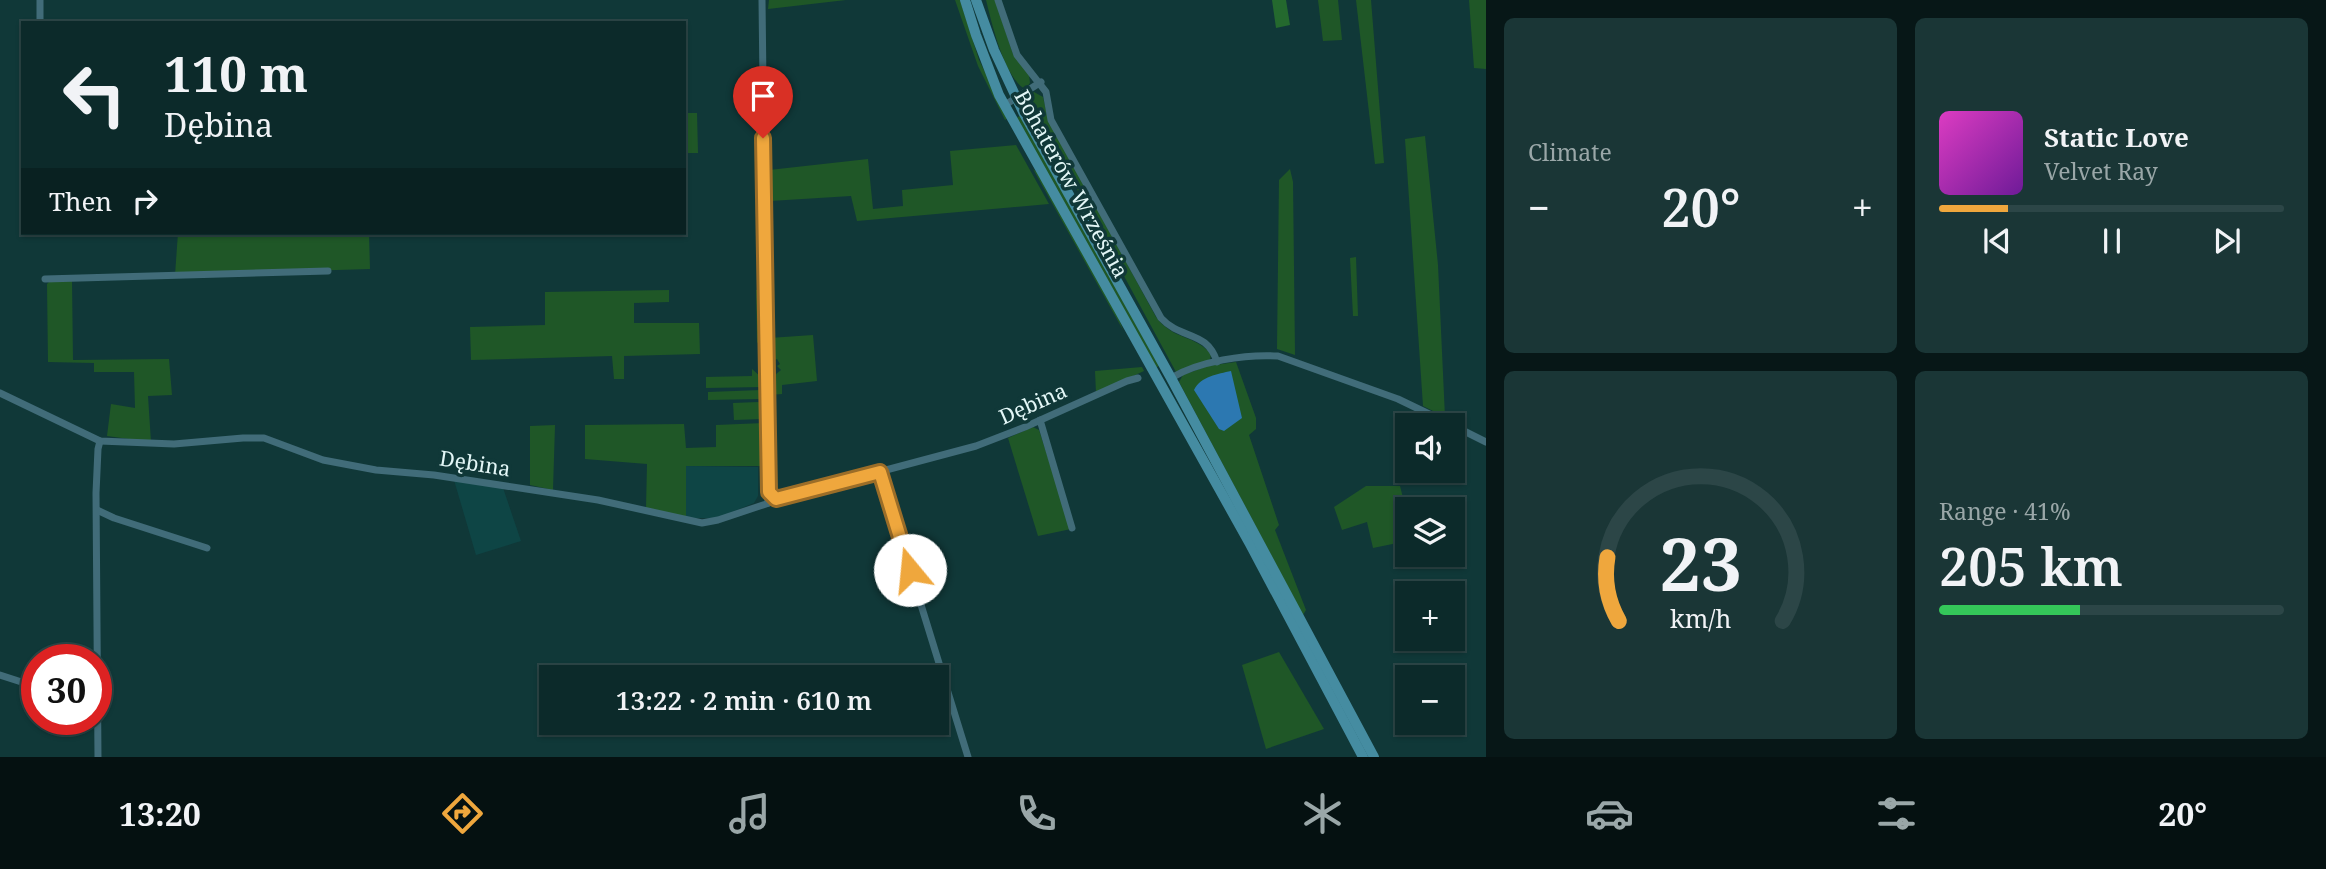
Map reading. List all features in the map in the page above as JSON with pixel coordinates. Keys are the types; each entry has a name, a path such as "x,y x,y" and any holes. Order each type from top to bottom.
{"main road":[{"name":"Bohaterów Września","path":"965,0 982,51 1005,105 1244,533 1363,757"},
{"name":"Bohaterów Września","path":"976,0 1016,99 1171,378 1374,757"}],"street":[{"path":"40,0 40,21"},
{"path":"762,0 768,503"},
{"path":"998,0 1017,55 1041,82 1046,92 1051,120 1161,318 1176,331 1198,337 1208,344 1217,362"},
{"path":"1005,105 1041,82"},
{"path":"45,279 328,271"},
{"path":"1171,378 1217,362 1265,355 1278,356 1398,399 1427,413"},
{"name":"Dębina","path":"100,441 174,444 264,438 323,460 376,470 433,475 598,500 694,522 718,520 776,499 976,446 1139,378"},
{"path":"0,393 100,441 97,457 97,644"},
{"path":"1040,420 1072,528"},
{"path":"1465,432 1486,442"},
{"path":"880,472 968,757"},
{"path":"769,492 776,499"},
{"path":"97,510 114,519 207,548"},
{"path":"0,675 21,682"},
{"path":"98,735 98,757"}],"shaded area":[{"path":"686,466 758,467 758,496 754,503 717,518 686,518"},
{"path":"454,480 502,485 521,541 476,555"}],"green space":[{"path":"769,0 846,0 768,9"},
{"path":"955,0 960,0 979,60 1008,118 1005,120 978,66"},
{"path":"986,0 995,0 1013,54 1029,75 1030,83 1025,89 1005,62"},
{"path":"1272,0 1286,0 1290,25 1276,28"},
{"path":"1318,0 1338,0 1342,40 1323,41"},
{"path":"1356,0 1371,0 1384,163 1375,164"},
{"path":"1469,0 1486,0 1486,69 1474,68"},
{"path":"1034,92 1043,97 1048,119 1156,317 1170,330 1198,343 1211,354 1210,360 1176,372 1034,110 1029,96"},
{"path":"686,113 697,113 698,153 686,153"},
{"path":"1020,116 1159,366 1155,368 1016,118"},
{"path":"1425,136 1438,265 1445,413 1437,413 1423,406 1405,139"},
{"path":"1016,145 1049,204 857,221 851,196 770,201 769,170 868,159 873,209 903,206 902,190 953,185 950,151"},
{"path":"1033,169 1039,174 1118,316 1123,330"},
{"path":"1290,169 1293,182 1295,355 1277,349 1279,180"},
{"path":"178,235 369,235 370,269 175,275"},
{"path":"1356,257 1358,316 1353,316 1350,258"},
{"path":"72,280 73,360 169,359 172,395 148,396 151,442 107,436 111,404 135,408 134,372 94,372 94,363 48,362 47,284 50,281"},
{"path":"669,290 669,302 634,303 634,323 699,323 700,354 624,356 624,379 614,379 612,356 471,360 470,327 545,325 545,292"},
{"path":"756,290 762,290 762,339 757,343"},
{"path":"813,335 817,381 782,385 782,394 770,395 770,379 781,370 769,347 769,338"},
{"path":"1236,362 1256,418 1256,429 1249,435 1279,525 1275,530 1306,610 1303,615 1179,382 1183,375 1208,366"},
{"path":"1142,367 1144,371 1096,393 1095,371"},
{"path":"752,369 762,378 763,387 706,388 706,377 752,376"},
{"path":"761,390 761,399 708,400 708,392"},
{"path":"733,403 763,404 762,419 734,420"},
{"path":"764,423 765,466 686,466 686,518 646,508 647,464 585,459 585,425 684,424 686,448 716,447 716,425"},
{"path":"555,425 553,490 530,485 530,426"},
{"path":"1033,427 1039,430 1071,529 1038,536 1008,438"},
{"path":"1366,486 1400,486 1403,497 1395,497 1395,543 1373,548 1367,522 1342,530 1334,507"},
{"path":"1279,652 1324,729 1266,749 1242,665"}],"water":[{"path":"1231,371 1242,418 1224,431 1219,429 1194,390 1205,379"}],"route":[{"path":"763,138 769,492 776,499 880,472 910,570"}]}
